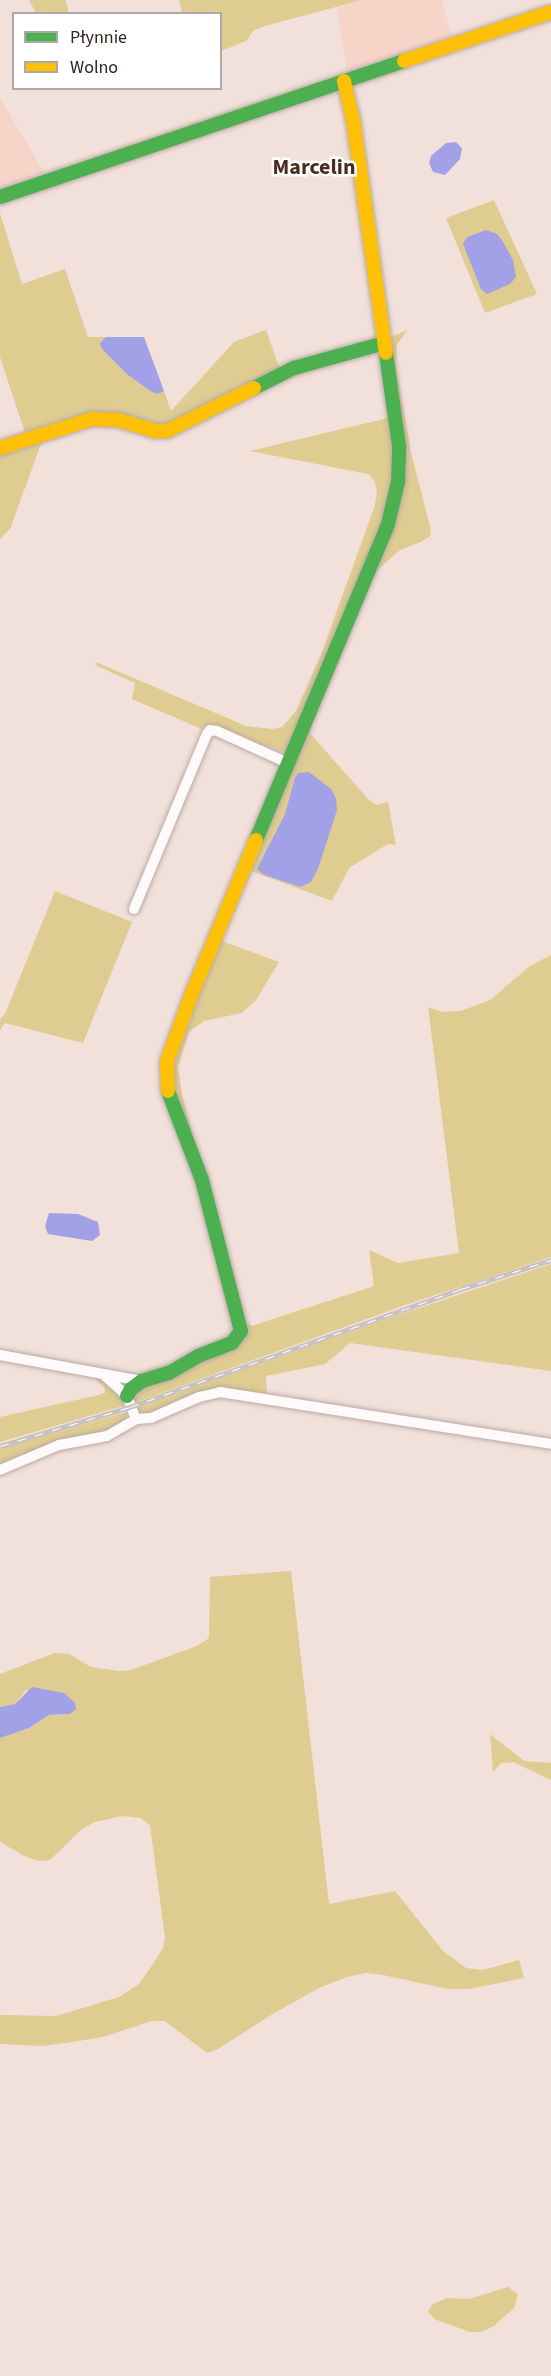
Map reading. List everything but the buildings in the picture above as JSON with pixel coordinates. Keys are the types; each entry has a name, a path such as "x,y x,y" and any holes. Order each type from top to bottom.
{"street":[{"path":"0,197 551,12"},
{"path":"127,1396 131,1389 142,1381 170,1373 198,1356 232,1343 241,1330 202,1180 170,1105 165,1069 170,1049 191,996 372,565 394,500 399,474 399,446 353,119 344,81"},
{"path":"0,448 92,419 119,420 154,431 167,431 294,368 384,343"},
{"path":"134,909 210,730 288,763"},
{"path":"0,1355 142,1381"},
{"path":"105,1376 127,1396 136,1419"},
{"path":"0,1470 59,1445 107,1436 136,1419 151,1418 209,1394 230,1393 551,1444"}],"shaded area":[{"path":"29,0 66,0 69,12 35,12"},
{"path":"179,0 362,0 265,26 253,31 246,41 222,51 222,12 182,12"},
{"path":"362,0 442,0 452,36 347,72 337,8"},
{"path":"0,98 44,172 0,188"},
{"path":"494,200 537,294 485,313 446,218"},
{"path":"0,213 22,284 65,269 88,337 106,337 103,340 128,375 152,391 164,391 171,411 234,342 266,330 281,372 168,426 124,419 26,436 0,357"},
{"path":"407,330 397,345 396,365 411,453 431,530 430,536 400,550 374,573 398,506 389,338"},
{"path":"392,417 396,447 390,502 287,754 212,725 204,730 132,699 135,683 95,665 96,662 246,726 272,729 282,727 296,711 322,652 375,505 377,491 374,480 368,474 250,451"},
{"path":"44,436 10,529 0,539 0,451"},
{"path":"308,731 368,799 376,805 388,802 396,845 388,844 349,868 332,901 248,870"},
{"path":"55,891 132,922 83,1043 5,1023 0,1030 0,1019 5,1014"},
{"path":"219,940 279,962 256,1000 242,1013 204,1021 189,1032 178,1068 182,1094 197,1149 169,1078"},
{"path":"551,955 551,1257 411,1303 132,1404 133,1394 245,1337 248,1324 252,1326 374,1286 369,1250 398,1263 459,1253 428,1007 443,1012 461,1011 490,1000 530,966"},
{"path":"551,1264 551,1371 350,1343 325,1364 266,1376 267,1395 217,1388 198,1392 152,1414 140,1414 135,1408 377,1322"},
{"path":"94,1378 103,1380 123,1398 123,1406 0,1442 0,1417 105,1392 104,1387"},
{"path":"126,1412 126,1421 116,1429 0,1467 0,1448"},
{"path":"291,1571 329,1904 395,1891 443,1951 466,1968 483,1970 519,1960 524,1978 469,1989 448,1989 383,1975 366,1973 347,1977 321,1987 218,2049 207,2053 165,2021 152,2021 103,2037 72,2042 43,2046 0,2044 0,2015 56,2016 119,1997 139,1984 163,1948 165,1938 150,1825 141,1818 122,1816 95,1822 82,1829 50,1860 38,1861 26,1857 0,1842 0,1738 29,1728 49,1715 70,1714 26,1690 15,1704 0,1707 0,1674 55,1653 69,1654 91,1667 119,1671 131,1670 197,1646 209,1638 210,1577"},
{"path":"490,1734 524,1761 551,1763 551,1780 513,1762 501,1763 493,1772"},
{"path":"508,2287 518,2294 514,2308 494,2326 481,2332 470,2332 434,2319 428,2311 433,2304 447,2298 469,2299"}],"water":[{"path":"456,142 462,148 460,159 445,175 433,172 429,163 431,156 446,143"},
{"path":"486,230 497,234 502,240 513,260 516,277 510,284 487,294 481,289 463,244 467,237"},
{"path":"106,337 144,337 164,391 158,394 152,392 128,375 102,349 100,343"},
{"path":"309,772 331,789 336,798 337,810 318,869 311,882 301,887 264,875 257,869 285,814 295,778 298,773"},
{"path":"49,1213 78,1214 98,1222 100,1235 92,1241 48,1234 45,1226"},
{"path":"32,1687 64,1693 75,1703 76,1709 70,1714 49,1715 29,1728 0,1738 0,1707 15,1704"}],"railway":[{"path":"0,1446 130,1407 461,1289 551,1260"}],"traffic: fast":[{"path":"0,197 404,61"},
{"path":"254,388 294,368 384,343"},
{"path":"256,840 388,524 398,482 399,446 386,353"},
{"path":"127,1396 131,1389 142,1381 169,1373 198,1356 232,1343 241,1331 202,1180 168,1091"}],"traffic: slow":[{"path":"404,61 551,12"},
{"path":"344,81 353,119 386,353"},
{"path":"0,448 92,419 119,420 154,431 167,431 254,388"},
{"path":"168,1091 167,1061 191,996 256,840"}],"district":[{"name":"Marcelin","path":"314,168"}]}
